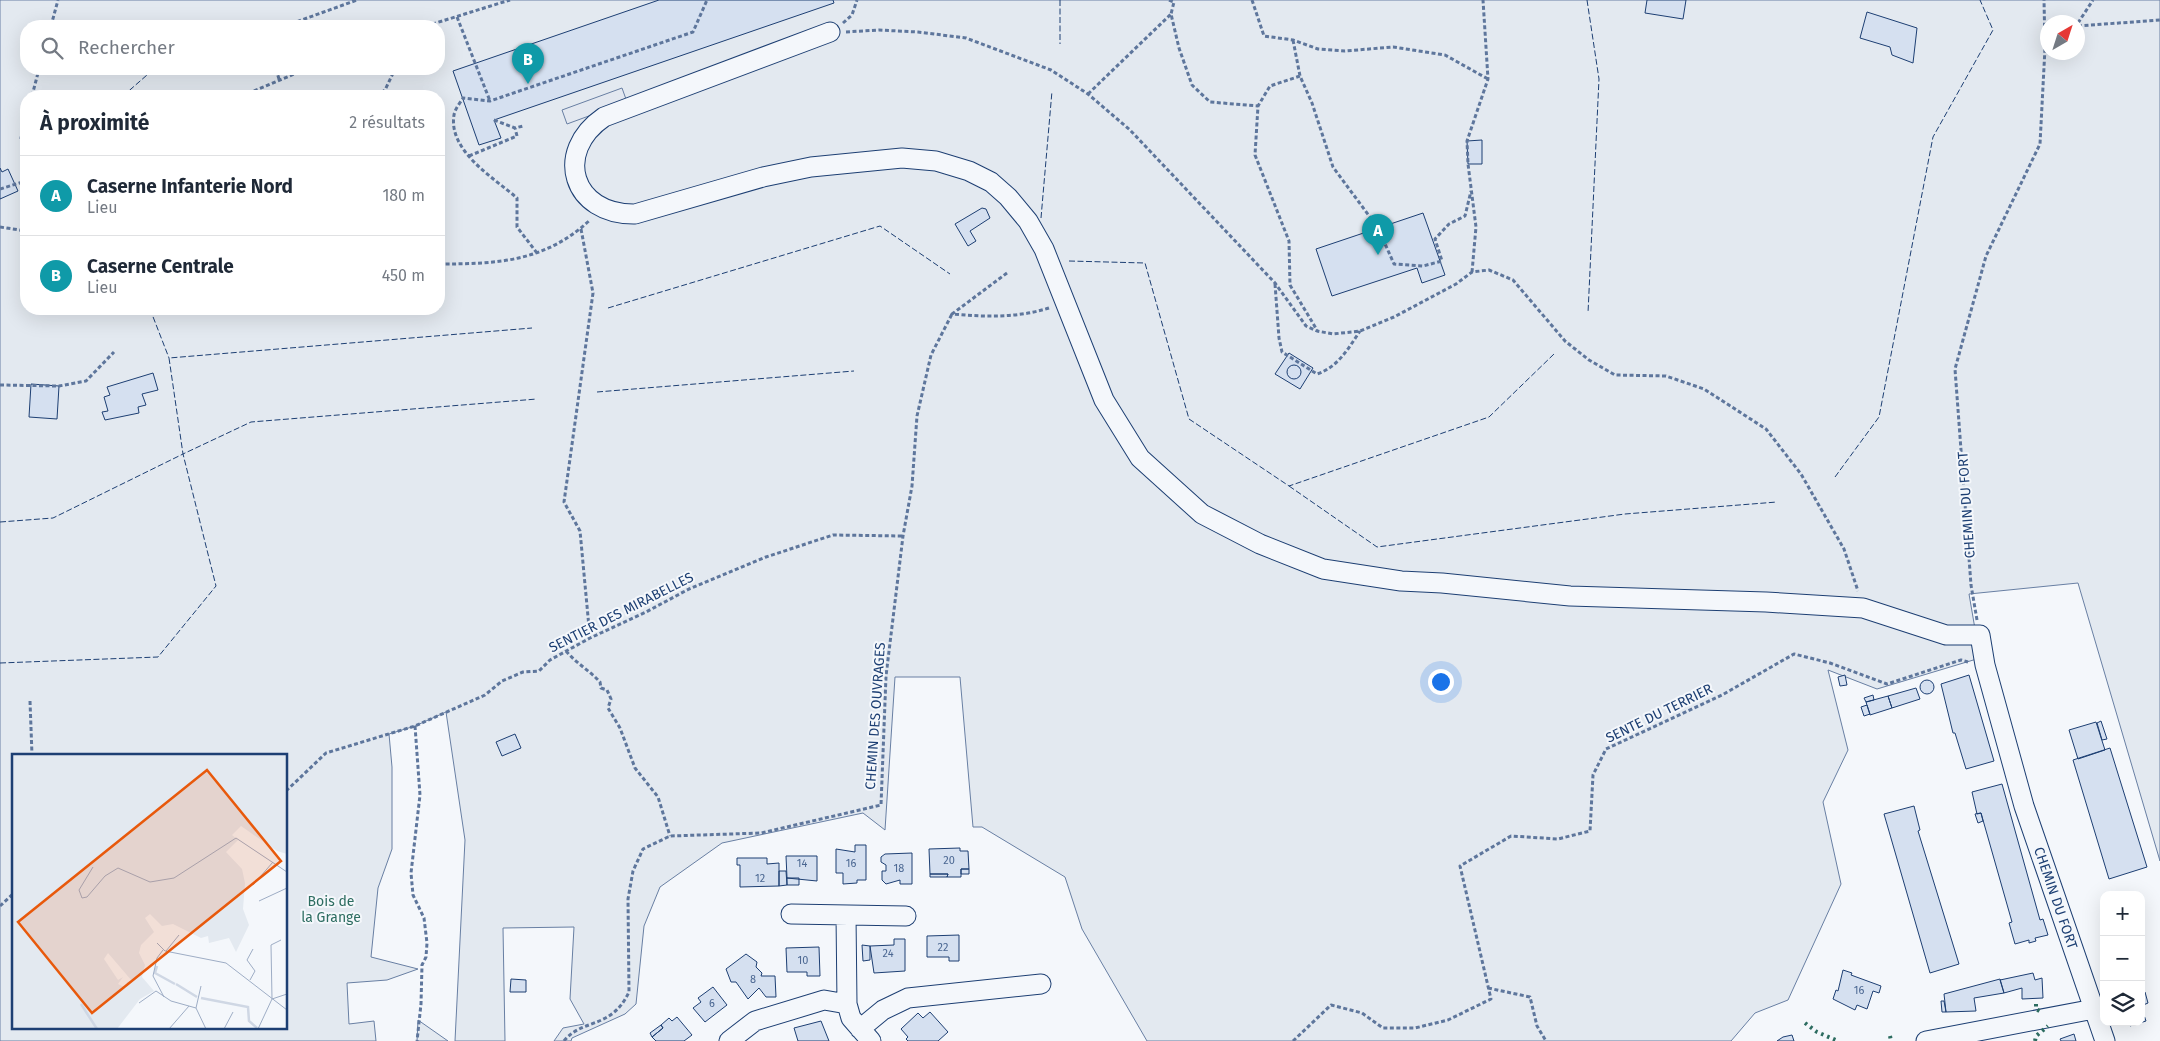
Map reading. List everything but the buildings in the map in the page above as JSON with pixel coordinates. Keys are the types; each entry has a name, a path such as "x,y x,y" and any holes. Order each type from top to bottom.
{"street":[{"path":"830,32 604,117 590,126 581,139 575,154 575,170 584,193 602,209 617,214 635,214 763,177 811,167 902,158 936,161 969,171 991,182 1008,197 1028,221 1044,249 1104,400 1140,458 1202,514 1260,544 1323,568 1401,581 1442,583 1570,596 1766,602 1863,608 1946,635 1980,635"},
{"name":"CHEMIN DU FORT","path":"1980,635 1985,665 2024,806 2105,1041"},
{"path":"791,914 906,916"},
{"path":"846,915 847,1004 852,1018 866,1035 883,1010 908,998 1041,984"},
{"path":"729,1041 755,1021 824,1000 847,1004"},
{"path":"1926,1041 2094,1009"}],"path":[{"path":"53,20 58,0"},
{"path":"301,20 357,0"},
{"path":"445,20 510,0"},
{"path":"537,253 518,227 517,198 463,149 454,130 454,113 463,98 490,101 693,32 707,0"},
{"path":"830,32 852,15 857,0"},
{"path":"1170,0 1174,2 1171,14 1179,48 1192,85 1210,102 1258,106"},
{"path":"1252,0 1264,36 1293,40 1318,49 1345,51 1393,47 1445,55 1488,79"},
{"path":"1472,272 1476,227 1467,141 1488,79 1483,0"},
{"name":"CHEMIN DU FORT","path":"2044,0 2045,15"},
{"path":"2084,15 2093,0"},
{"path":"1088,94 1171,14"},
{"path":"457,17 490,101"},
{"path":"2085,25 2160,20"},
{"path":"830,32 879,30 918,32 966,38 1050,70 1088,94 1130,130 1275,283 1306,326 1317,330 1333,334 1360,332 1394,317 1456,284 1472,272 1489,270 1513,280 1565,341 1588,360 1615,375 1666,376 1704,389 1766,429 1801,474 1844,548 1863,608"},
{"path":"1293,40 1300,76 1312,103 1333,167 1378,228 1394,264 1423,266 1442,262 1435,239 1449,224 1464,216 1471,191"},
{"name":"CHEMIN DU FORT","path":"1980,635 1972,585 1955,370 1986,256 2040,144 2045,60"},
{"path":"34,90 37,75"},
{"path":"278,75 280,79"},
{"path":"255,90 290,75"},
{"path":"384,90 392,75"},
{"path":"1300,76 1270,86 1258,106 1255,155 1289,241 1290,286 1317,330"},
{"path":"494,120 515,128 523,126"},
{"path":"469,156 518,136 515,128"},
{"path":"0,190 20,183"},
{"path":"445,264 489,264 516,260 537,253 571,237 602,209"},
{"path":"0,227 20,230"},
{"path":"581,229 593,293 564,502 580,531 590,638"},
{"path":"952,314 1007,273"},
{"path":"1275,283 1279,338 1282,352 1317,374 1328,371 1342,358 1360,332"},
{"path":"952,314 984,316 1026,315 1064,303"},
{"name":"CHEMIN DES OUVRAGES","path":"564,1041 569,1034 606,1020 623,1003 629,992 628,899 632,871 643,849 670,836 761,833 881,805 886,676 903,536 912,486 917,416 931,355 952,314"},
{"path":"0,386 60,386 86,381 114,352"},
{"name":"SENTIER DES MIRABELLES","path":"288,789 326,753 415,726 485,695 502,681 523,672 539,671 550,660 590,638 646,612 689,589 766,558 833,535 903,536"},
{"path":"566,652 577,663 591,672 600,682 601,688 607,690 611,699 608,708 620,728 635,768 658,797 670,836"},
{"name":"SENTE DU TERRIER","path":"1488,988 1460,866 1511,836 1558,839 1590,831 1593,775 1606,749 1722,695 1794,654 1830,663 1887,684 1961,660 1985,665"},
{"path":"30,701 32,754"},
{"path":"415,726 420,796 410,873 413,895 424,918 427,943 426,957 422,965 421,1004 417,1041"},
{"path":"0,906 12,895"},
{"path":"1293,1041 1331,1005 1362,1013 1383,1028 1415,1028 1448,1020 1491,999 1488,988 1530,996 1537,1026 1546,1041"}],"green space":[{"name":"Bois de la Grange","path":"0,0 2160,0 2160,861 2078,583 1969,594 1980,658 1877,689 1828,670 1848,750 1823,802 1841,884 1788,1000 1755,1013 1731,1041 1147,1041 1082,929 1065,877 982,827 973,827 960,677 895,677 885,830 863,813 722,843 660,887 644,926 636,1004 625,1014 572,1038 571,1041 554,1041 563,1028 584,1024 570,999 574,927 503,928 505,1041 455,1041 465,840 446,712 415,726 389,734 392,767 392,849 378,888 371,957 418,969 387,980 347,983 349,1024 374,1021 376,1041 0,1041"},
{"path":"418,1020 448,1041 417,1041"}],"shaded area":[{"path":"622,88 627,102 567,124 562,110"}],"hedge":[{"path":"2036,1004 2036,1009 2041,1012"},
{"path":"1805,1023 1817,1032 1838,1041"},
{"path":"2035,1041 2036,1036 2048,1026"},
{"path":"1890,1036 1891,1041"}],"fence":[{"path":"1060,0 1060,44"},
{"path":"1587,0 1599,79 1588,313"},
{"path":"1835,477 1879,417 1933,137 1993,30 1980,0"},
{"path":"130,90 147,75"},
{"path":"1041,218 1052,91"},
{"path":"608,308 880,226 950,274"},
{"path":"1069,261 1145,263 1189,419 1289,486 1489,417 1554,354"},
{"path":"152,315 169,358"},
{"path":"0,522 53,518 183,454 169,358 532,328"},
{"path":"597,392 854,371"},
{"path":"0,663 158,657 216,586 183,454 251,422 537,399"},
{"path":"1289,486 1377,547 1625,514 1777,502"}],"place":[{"name":"Caserne Centrale","path":"528,84"},
{"name":"Caserne Infanterie Nord","path":"1378,255"}]}
